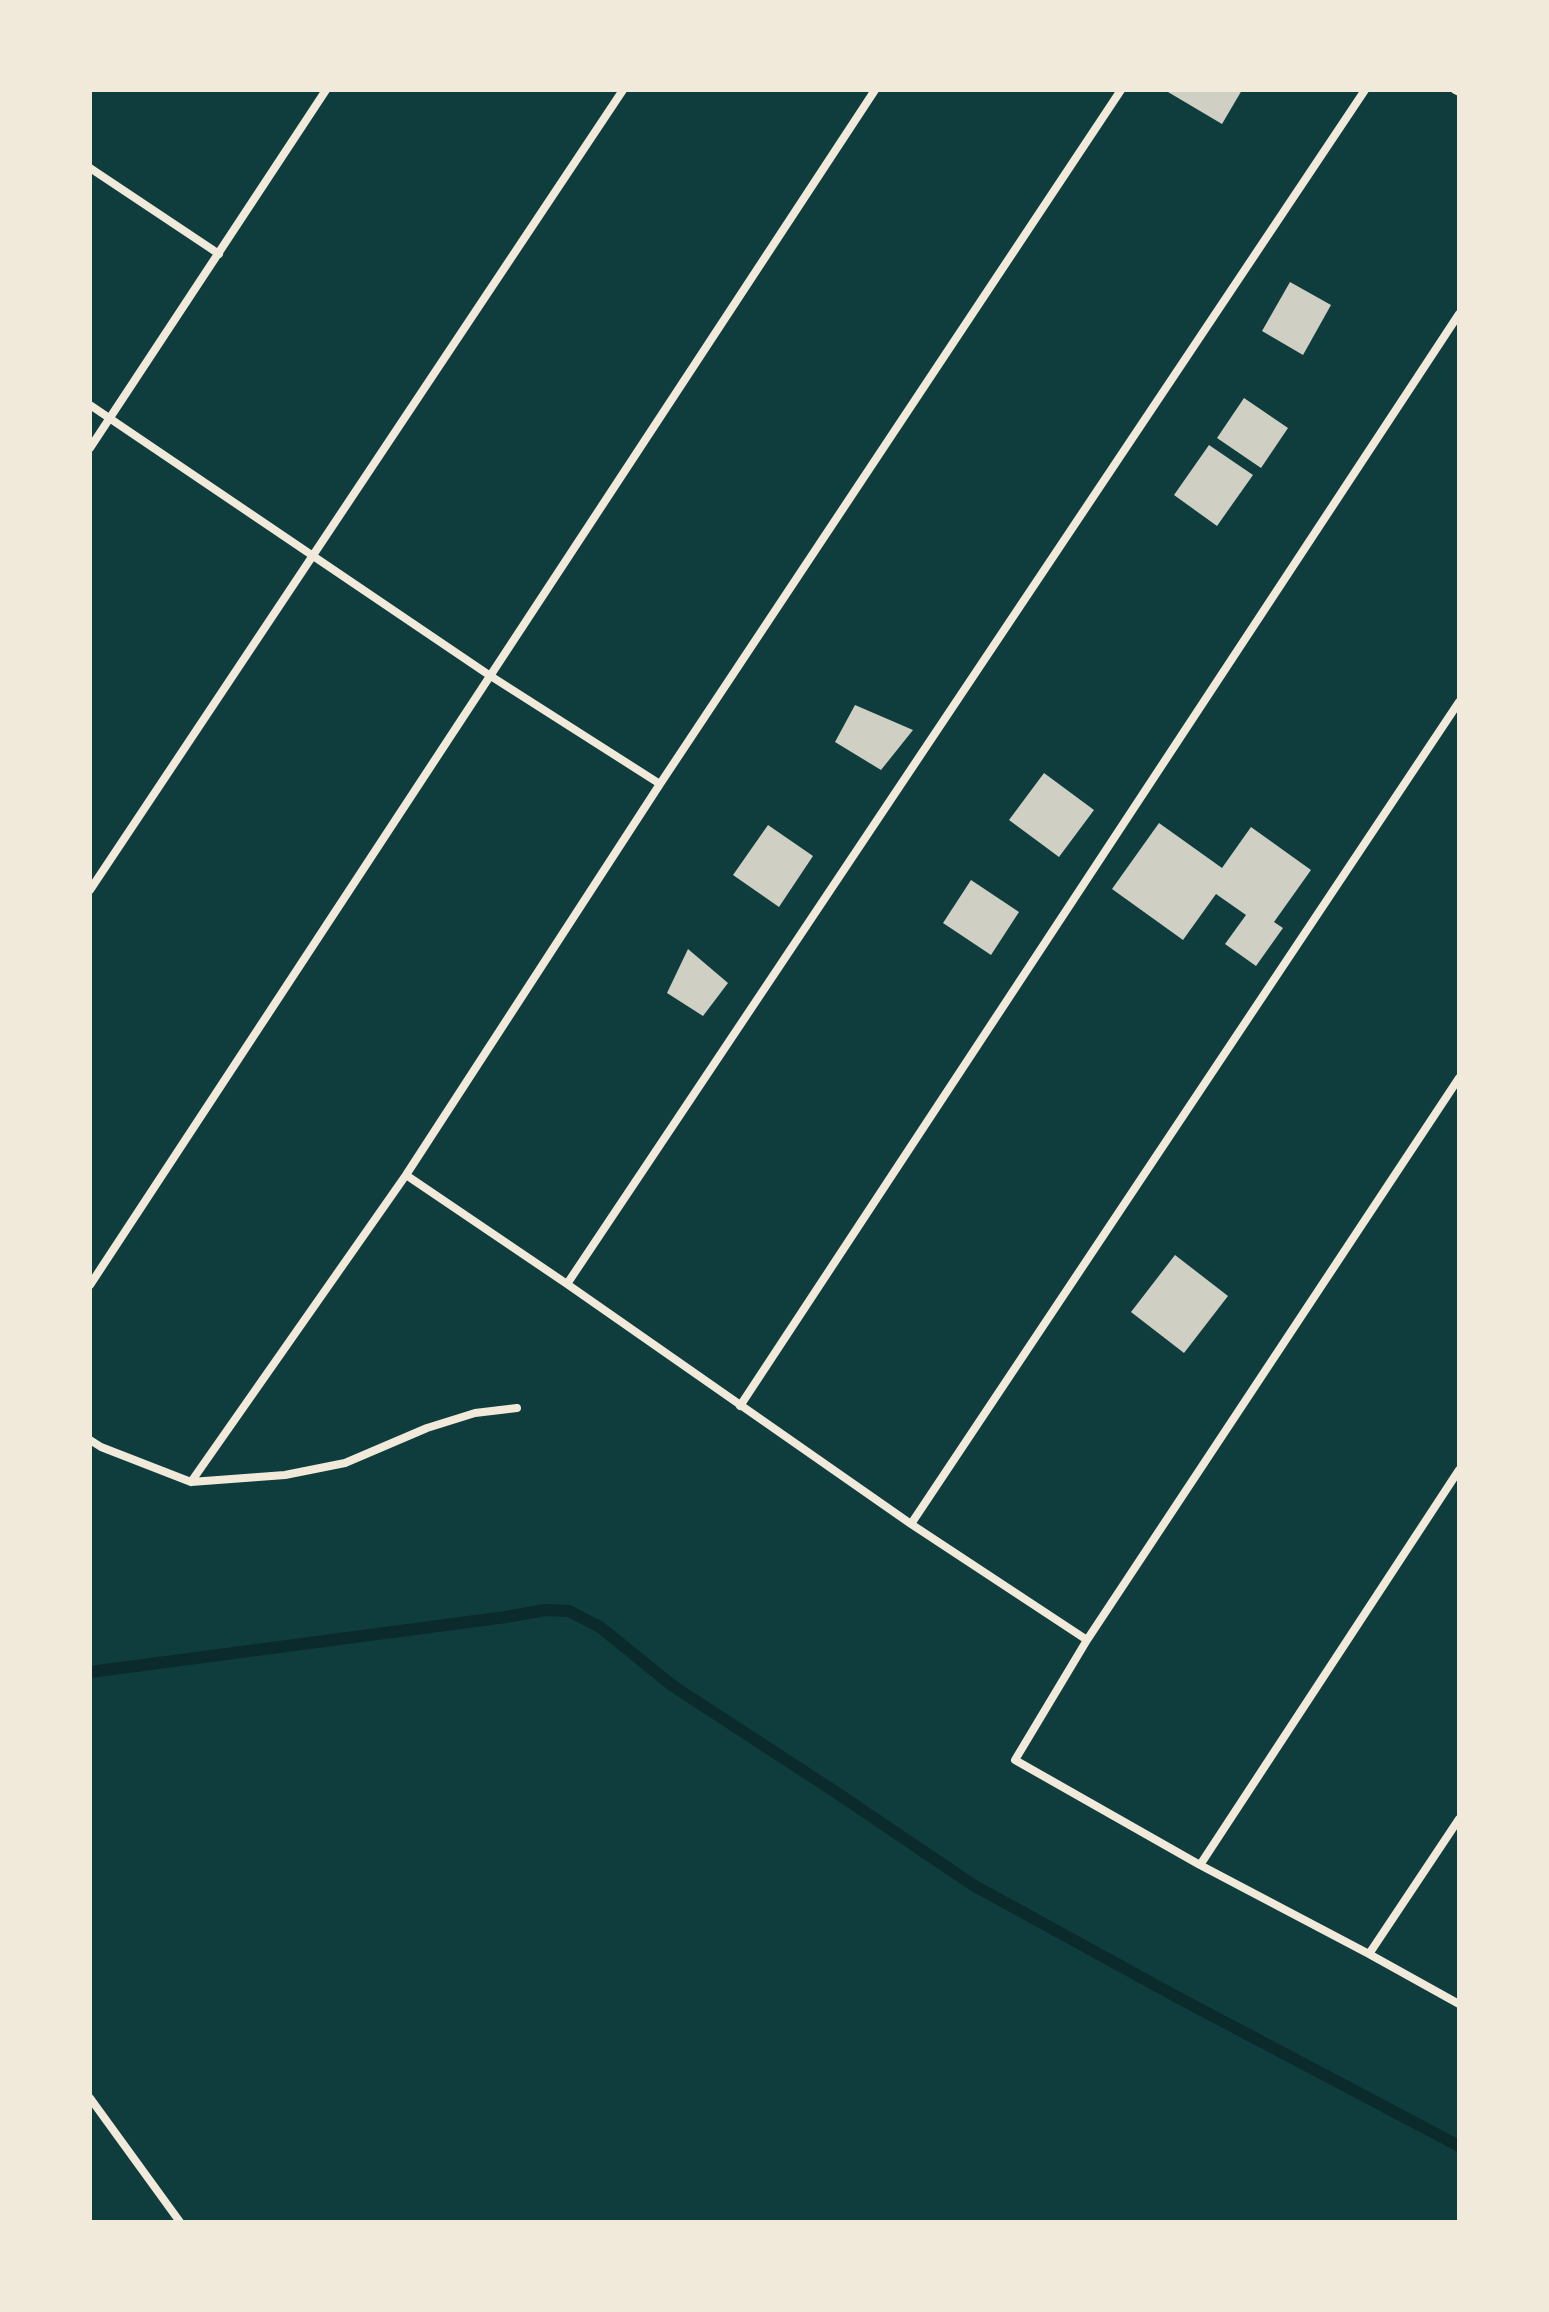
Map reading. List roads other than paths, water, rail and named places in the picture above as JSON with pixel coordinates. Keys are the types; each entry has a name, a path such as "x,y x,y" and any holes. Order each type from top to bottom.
{"street":[{"path":"90,448 326,90"},
{"path":"90,890 623,90"},
{"path":"90,1285 875,90"},
{"path":"191,1482 406,1175 660,784 1121,90"},
{"path":"567,1284 1365,90"},
{"path":"90,168 219,254"},
{"path":"740,1406 1459,314"},
{"path":"90,405 489,675 660,784"},
{"path":"911,1524 1459,702"},
{"path":"1459,1078 1087,1640 1015,1760 1200,1865 1459,2004"},
{"path":"406,1175 911,1524 1087,1640"},
{"path":"90,1440 191,1482 285,1475 345,1463 427,1428 475,1413 517,1408"},
{"path":"1200,1865 1459,1470"},
{"path":"1369,1954 1459,1819"},
{"path":"90,2098 180,2222"}],"waterway":[{"path":"90,1672 545,1610 569,1611 600,1627 673,1686 973,1885 1459,2146"}]}
